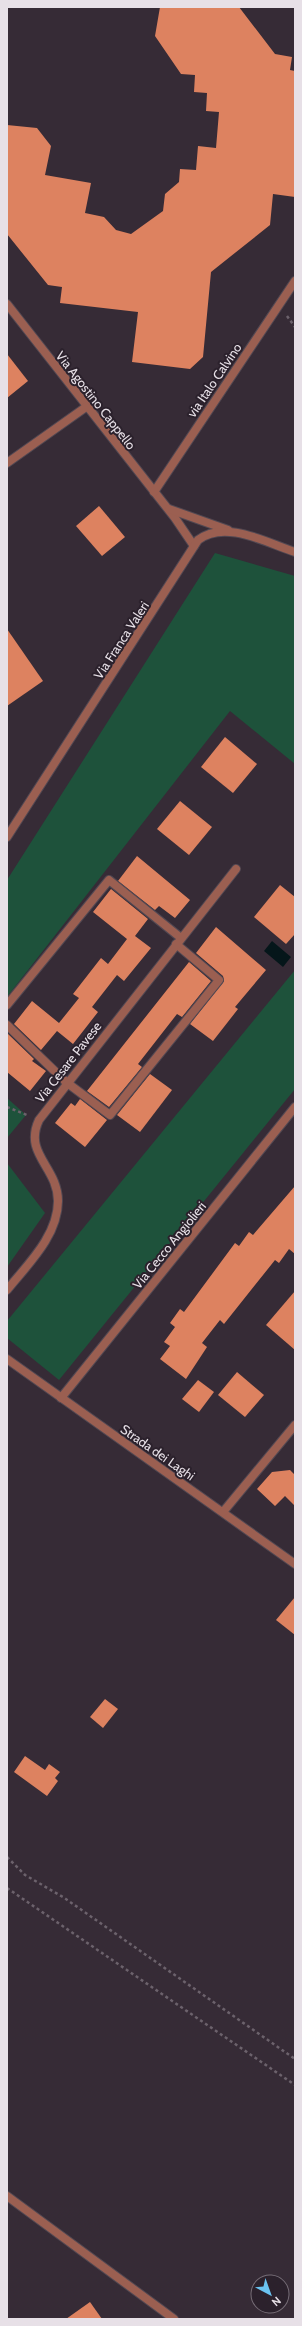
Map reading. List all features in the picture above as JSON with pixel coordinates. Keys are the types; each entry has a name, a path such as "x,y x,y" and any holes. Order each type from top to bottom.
{"street":[{"name":"via Italo Calvino","path":"154,492 295,281"},
{"name":"Via Agostino Cappello","path":"7,304 86,407 168,509 194,546"},
{"path":"7,463 86,407"},
{"path":"168,509 241,534"},
{"name":"Via Franca Valeri","path":"7,837 194,546 204,536 211,532 241,534 295,552"},
{"name":"Via Cesare Pavese","path":"7,1290 46,1239 57,1208 55,1184 34,1143 35,1128 39,1120 66,1082 236,869"},
{"path":"7,1005 109,880 179,941 219,980 110,1115 66,1082 7,1025"},
{"name":"Via Cecco Angiolieri","path":"61,1398 295,1107"},
{"name":"Strada dei Laghi","path":"7,1359 295,1564"},
{"path":"223,1512 295,1425"},
{"path":"7,2196 174,2319"}],"path":[{"path":"7,1107 39,1120"},
{"path":"7,1857 25,1875 63,1897 295,2058"},
{"path":"7,1888 295,2085"}],"green space":[{"path":"215,553 295,576 295,764 230,711 7,997 7,880"},
{"path":"295,970 295,1089 59,1380 7,1338 7,1321"},
{"path":"7,1098 26,1115 7,1138"},
{"path":"7,1163 45,1213 7,1267"}],"shaded area":[{"path":"272,941 291,957 283,967 264,951"}],"building":[{"path":"160,7 239,7 275,54 292,57 290,70 295,71 295,197 273,194 270,225 211,272 203,357 190,369 132,362 138,312 60,303 62,287 48,285 7,234 7,125 37,128 51,146 45,175 91,183 85,213 104,217 116,230 131,234 163,211 165,194 179,182 180,169 196,170 198,146 216,148 219,112 206,111 207,93 194,92 195,75 181,74 155,36"},
{"path":"7,354 28,381 7,398"},
{"path":"99,506 125,537 102,556 76,526"},
{"path":"7,629 43,681 7,706"},
{"path":"225,737 257,764 233,793 201,767"},
{"path":"180,801 212,827 189,855 157,829"},
{"path":"137,856 190,900 175,918 159,906 155,910 118,881"},
{"path":"280,885 295,897 295,934 286,944 254,917"},
{"path":"111,889 148,919 135,936 151,948 124,981 117,975 92,1007 98,1012 73,1044 57,1031 41,1050 14,1024 32,1001 59,1023 79,998 73,994 101,958 108,964 127,939 93,912"},
{"path":"216,927 266,970 235,1007 238,1009 213,1041 190,1024 224,981 223,976 196,953"},
{"path":"189,962 211,981 182,1017 177,1014 138,1064 142,1067 109,1107 87,1091"},
{"path":"7,1033 34,1059 32,1061 46,1071 30,1091 7,1072"},
{"path":"150,1074 172,1090 140,1132 117,1115"},
{"path":"80,1099 107,1120 85,1147 55,1123 71,1103 75,1106"},
{"path":"295,1186 295,1254 289,1249 279,1263 275,1260 224,1324 220,1320 202,1343 207,1347 186,1379 160,1359 170,1346 164,1342 175,1327 170,1323 180,1309 184,1312 235,1243 239,1246 249,1232 253,1235"},
{"path":"295,1291 295,1350 266,1325"},
{"path":"237,1372 264,1395 245,1417 218,1395"},
{"path":"198,1380 214,1392 199,1412 182,1399"},
{"path":"290,1470 295,1475 295,1506 285,1496 275,1506 257,1489 272,1472"},
{"path":"295,1597 295,1635 276,1620"},
{"path":"105,1699 118,1709 103,1728 90,1717"},
{"path":"25,1756 45,1770 49,1764 60,1772 55,1778 58,1781 47,1796 14,1772"},
{"path":"90,2302 102,2319 66,2319"}]}
